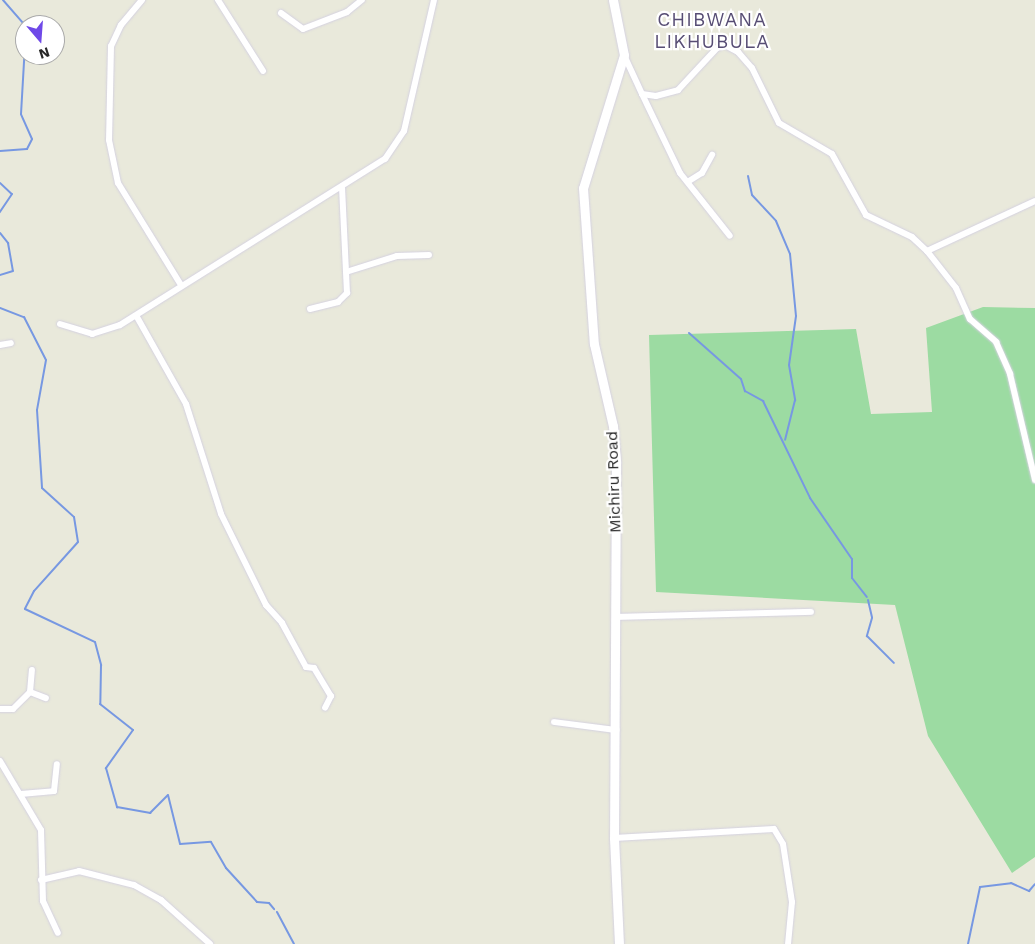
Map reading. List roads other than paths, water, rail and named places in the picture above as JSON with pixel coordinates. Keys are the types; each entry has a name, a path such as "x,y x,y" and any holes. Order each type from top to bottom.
{"street":[{"path":"142,0 121,25 111,46 109,140 118,183 180,285"},
{"path":"218,0 263,71"},
{"path":"281,13 303,29 347,12 362,0"},
{"path":"60,324 92,334 137,317 180,285 274,224 342,188 385,159 404,131 434,0"},
{"name":"Michiru Road","path":"613,0 624,55 583,188 594,344 613,426 616,463 617,617 614,838 619,944"},
{"path":"642,94 656,96 678,90 718,48 732,47 752,68 779,123 832,154 861,210 912,236 927,251 956,288 970,319 990,335 1002,354 1035,480"},
{"path":"624,55 642,94 663,129 673,160 730,236"},
{"path":"690,181 702,174 712,155"},
{"path":"310,309 344,298 346,272 342,188"},
{"path":"927,251 1035,201"},
{"path":"346,272 397,256 429,255"},
{"path":"137,317 186,404 221,514 266,605 282,623 306,667 314,668 331,696 325,708"},
{"path":"0,345 11,343"},
{"path":"617,617 811,612"},
{"path":"0,709 14,708 30,692 32,670"},
{"path":"30,692 46,698"},
{"path":"554,722 616,730"},
{"path":"0,761 41,830 41,880 47,912 58,933"},
{"path":"21,794 52,792 56,764"},
{"path":"614,838 774,829 783,844 792,902 788,944"},
{"path":"41,880 79,871 134,885 161,900 210,944"}],"waterway":[{"path":"3,0 16,15"},
{"path":"0,151 27,149 32,139 21,114 24,65"},
{"path":"748,176 752,195 776,221 790,254 796,316 789,365 795,400 785,440"},
{"path":"0,183 12,194 0,212"},
{"path":"0,233 8,243 13,271 0,275"},
{"path":"0,308 24,317 46,360 37,410 42,488 74,517 78,542 34,591 25,609 95,642 101,665 100,704 133,730 106,768 117,807 150,813 168,795 180,844 211,842 226,868 257,902 269,903 274,909"},
{"path":"689,333 741,379 745,391 763,401 810,498 852,559 852,578 867,597"},
{"path":"868,600 872,618 867,636 894,663"},
{"path":"968,944 980,887 1011,883 1029,891 1035,884"},
{"path":"277,912 294,944"}],"district":[{"name":"CHIBWANA LIKHUBULA","path":"712,31"}]}
